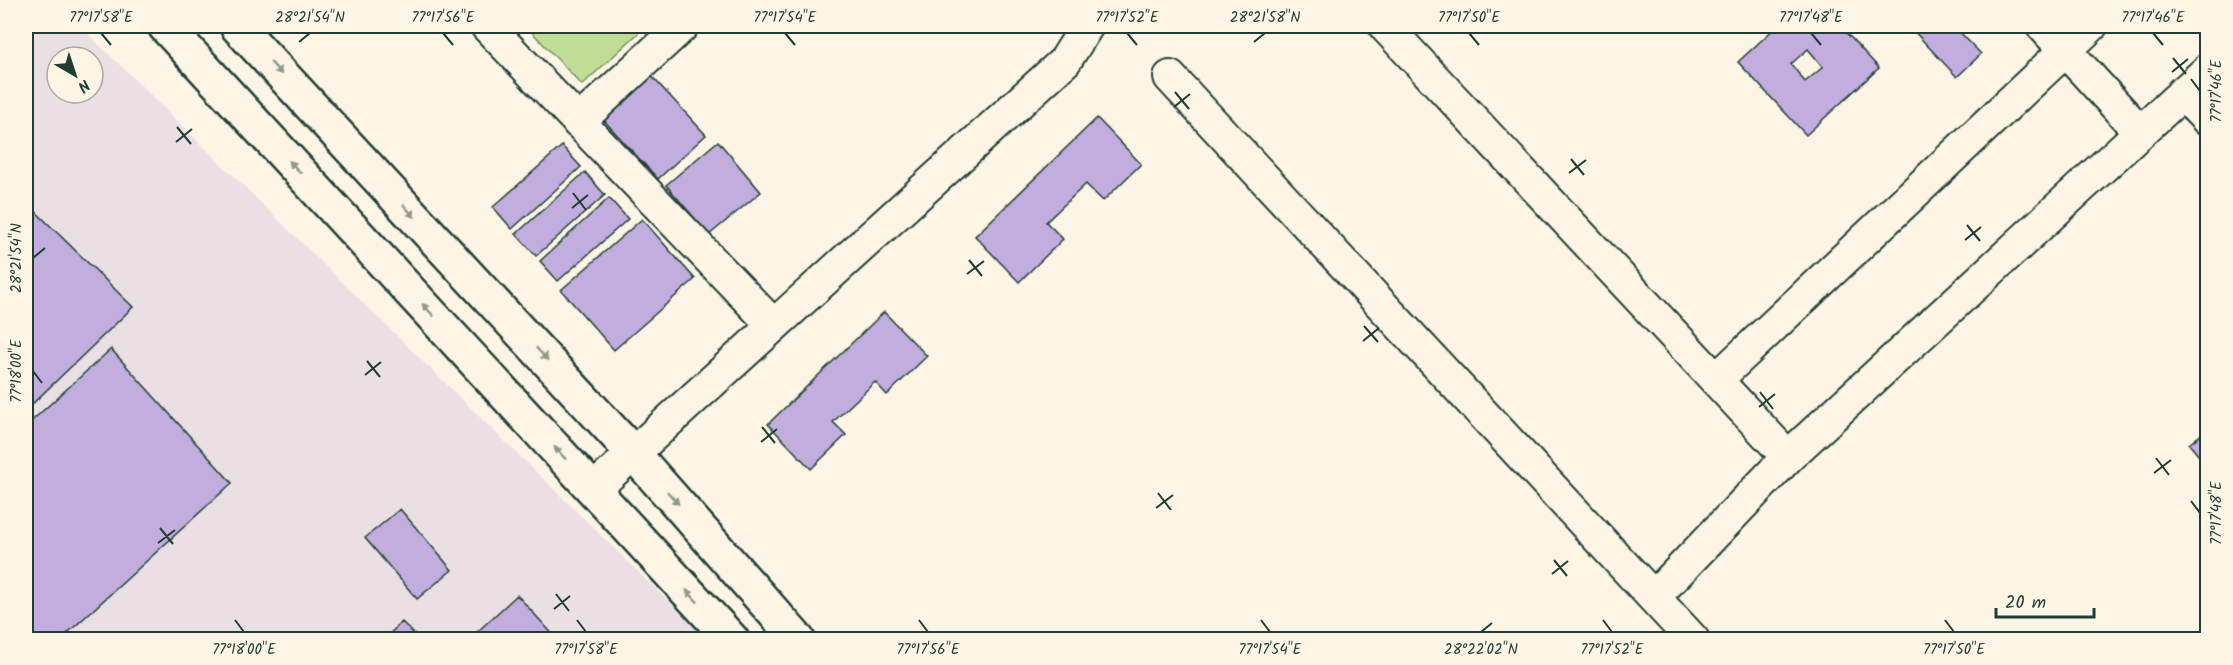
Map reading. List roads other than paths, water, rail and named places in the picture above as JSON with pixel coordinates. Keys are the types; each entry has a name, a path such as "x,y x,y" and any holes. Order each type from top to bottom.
{"street":[{"path":"165,26 732,639"},
{"path":"237,26 633,453 798,639"},
{"path":"487,26 773,325"},
{"path":"578,122 682,26"},
{"path":"594,489 1065,61 1087,26"},
{"path":"1385,26 1788,457"},
{"path":"2043,26 2140,132"},
{"path":"1716,380 2091,26"},
{"path":"1654,597 1788,457 2208,69"},
{"path":"1170,76 1694,639"},
{"path":"2182,93 2208,120"}]}
